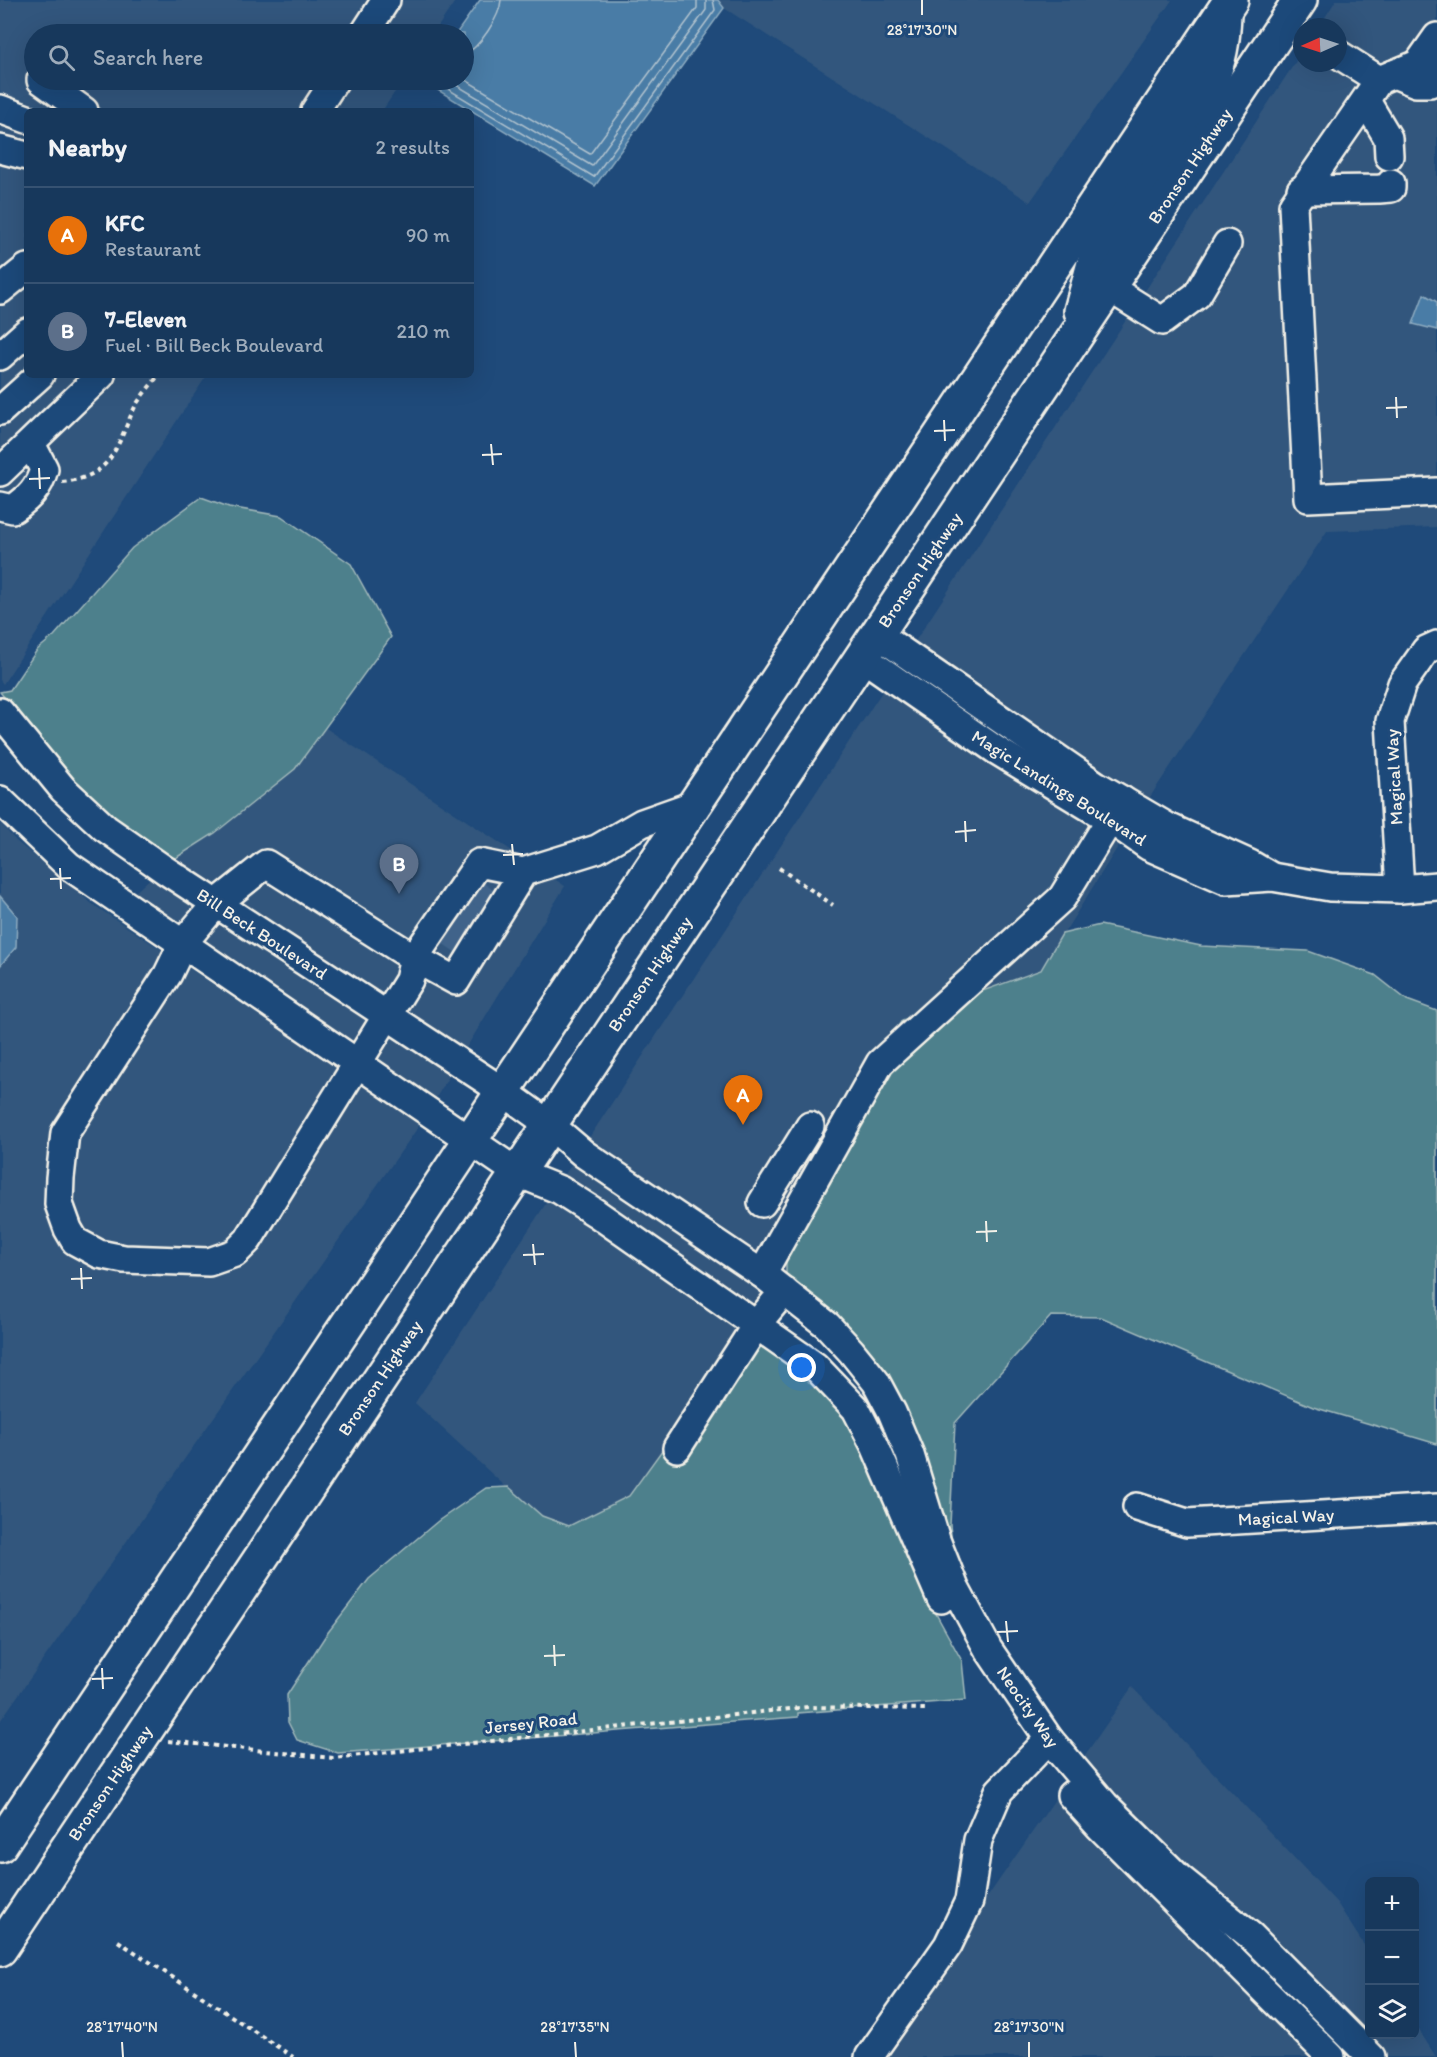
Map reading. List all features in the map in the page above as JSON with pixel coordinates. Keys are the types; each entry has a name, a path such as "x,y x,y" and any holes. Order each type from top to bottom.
{"highway":[{"path":"1072,341 1100,245 1209,84 1218,65 1221,4"},
{"path":"0,1845 504,1092 1221,4"},
{"name":"Bronson Highway","path":"0,1949 1108,287 1294,13"}],"street":[{"path":"370,24 386,0"},
{"path":"1437,37 1404,78 1301,190 1293,205 1308,498 1437,492"},
{"path":"1347,57 1404,78"},
{"path":"1389,156 1388,138 1404,78"},
{"path":"55,90 80,108"},
{"path":"317,108 329,90"},
{"path":"0,109 24,118"},
{"path":"0,149 24,155"},
{"path":"1301,190 1379,189 1390,188 1391,183"},
{"path":"1108,287 1162,321 1197,295 1227,244"},
{"path":"0,290 24,270"},
{"path":"0,357 24,335"},
{"path":"0,411 36,378"},
{"path":"0,472 97,378"},
{"path":"0,506 13,508 31,496 41,480 44,469 31,444"},
{"name":"Magical Way","path":"1400,889 1390,721 1402,684 1426,650 1437,645"},
{"name":"Magic Landings Boulevard","path":"869,646 996,750 1116,810 1148,846 1226,879 1272,877 1330,887 1400,889 1437,886"},
{"name":"Bill Beck Boulevard","path":"0,712 63,789 105,828 216,904 504,1092 550,1125 584,1154 762,1274"},
{"path":"0,800 69,866 518,1173"},
{"path":"523,872 479,863 468,917 456,981 414,958 266,864 216,904 183,943 168,974 64,1133 60,1204 68,1229 75,1241 99,1254 124,1258 209,1262 235,1253 248,1240 360,1064 409,980 414,958 468,917 523,872 597,849 642,823 693,805"},
{"path":"762,1274 880,1063 1062,898 1116,810"},
{"path":"762,1203 810,1126"},
{"name":"Neocity Way","path":"518,1173 560,1190 596,1213 815,1366 856,1409 875,1446 941,1599 990,1685 1043,1745 1179,1878 1251,1936 1371,2057"},
{"name":"Neocity Way","path":"762,1274 827,1325 876,1382 910,1455 932,1531 955,1588 1043,1745 1100,1827 1331,2057"},
{"path":"677,1448 758,1324 784,1291"},
{"name":"Magical Way","path":"1137,1507 1187,1523 1437,1508"},
{"path":"869,2057 948,1945 969,1901 978,1840 999,1791 1043,1745"}],"path":[{"path":"41,480 75,480 103,467 116,451 136,405 157,378"},
{"path":"779,868 833,905"},
{"name":"Jersey Road","path":"140,1738 333,1758 808,1707 926,1709"},
{"path":"118,1941 293,2057"}],"shaded area":[{"path":"0,0 456,0 440,24 24,24 24,90 396,90 384,108 24,108 24,378 205,378 3,684 0,680"},
{"path":"718,0 1172,0 1030,202 724,8"},
{"path":"1336,0 1437,0 1437,527 1327,531 1132,824 1041,970 902,1020 786,1279 629,1496 569,1526 542,1516 510,1487 506,1487 415,1403 1293,66 1293,72 1347,72 1347,18 1325,18"},
{"path":"324,727 565,886 463,1053 171,861 215,833 295,769"},
{"path":"0,823 16,841 91,903 421,1123 0,1721"},
{"path":"154,875 452,1071 434,1101 131,896"},
{"path":"1132,1687 1337,1903 1365,1947 1365,2036 1259,1930 1188,1871 1114,1799 1081,1761"},
{"path":"1058,1795 1091,1833 1316,2057 877,2057"},
{"path":"1419,2030 1436,2057 1386,2057 1368,2039 1419,2039"}],"green space":[{"path":"201,497 229,507 281,516 351,564 391,637 295,769 215,833 171,861 113,821 72,783 0,692 10,690 37,650 54,636 132,548"},
{"path":"1100,925 1201,946 1308,951 1375,975 1407,1000 1437,1011 1437,1444 1313,1407 1101,1317 1051,1316 955,1423 950,1525 953,1553 920,1451 786,1279 786,1218 814,1163 902,1020 1041,970 1062,934"},
{"path":"748,1331 807,1374 846,1414 930,1603 962,1661 966,1700 798,1713 798,1717 338,1753 297,1740 288,1722 287,1695 326,1635 369,1579 438,1521 486,1488 509,1487 542,1516 569,1526 629,1496"}],"water":[{"path":"480,0 718,0 724,8 595,186 474,112 474,108 467,108 438,90 474,90 474,24 463,24"},
{"path":"1424,294 1437,302 1437,330 1413,324"},
{"path":"0,896 17,916 16,947 0,966"}],"tunnel":[{"path":"473,892 489,903"},
{"path":"460,912 476,922"},
{"path":"448,931 463,941"}],"place":[{"name":"7-Eleven","path":"399,894"},
{"name":"KFC","path":"743,1125"}]}
